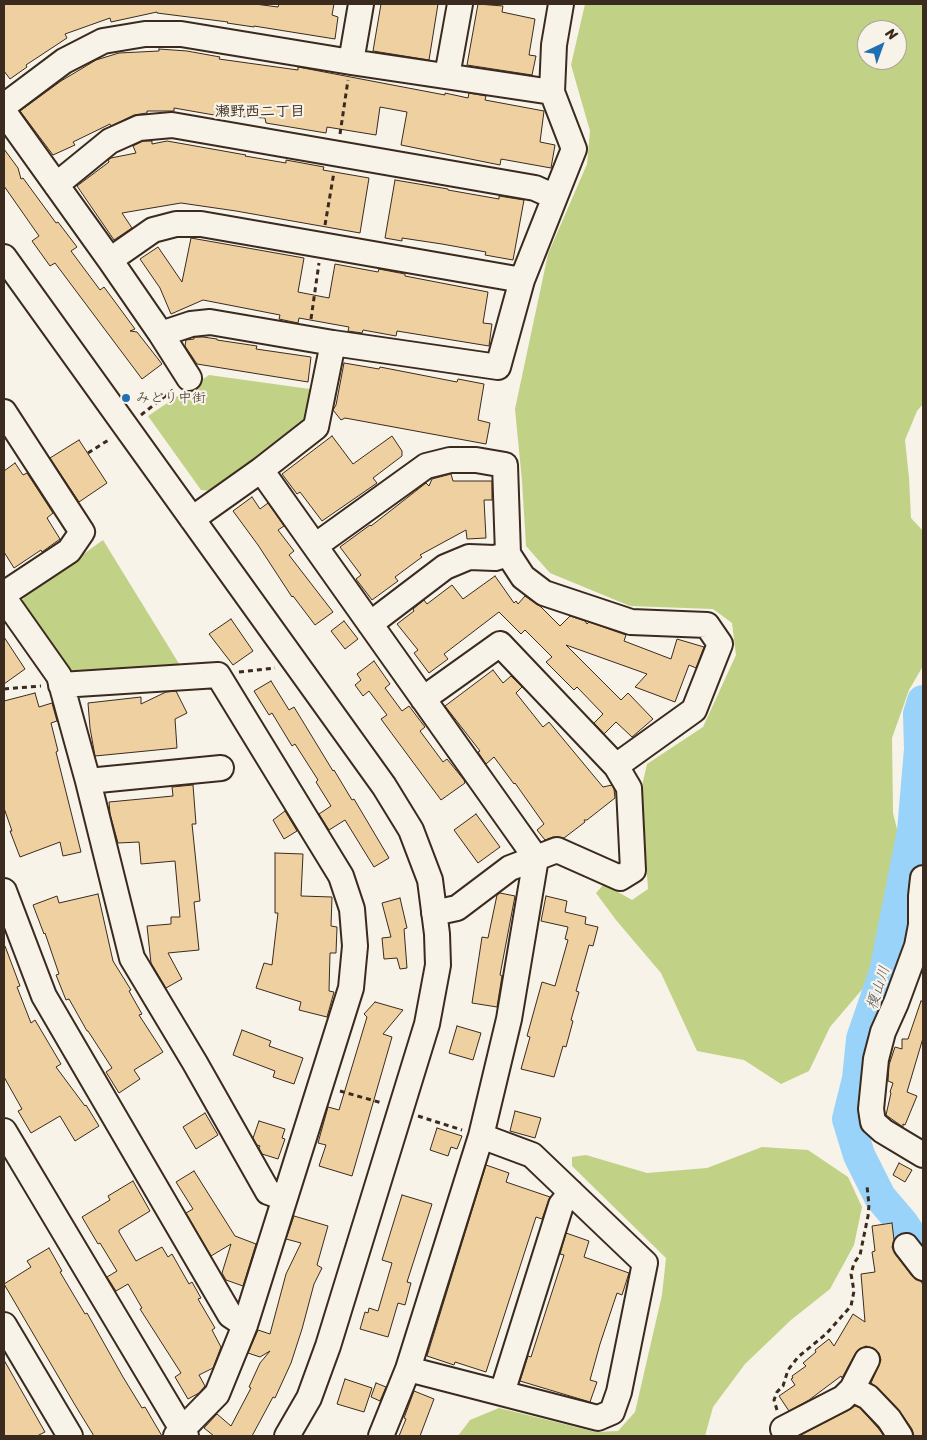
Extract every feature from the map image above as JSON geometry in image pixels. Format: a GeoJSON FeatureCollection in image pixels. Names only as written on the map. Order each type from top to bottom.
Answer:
{"type":"FeatureCollection","features":[{"type":"Feature","properties":{"kind":"street"},"geometry":{"type":"LineString","coordinates":[[351,62],[361,4]]}},
{"type":"Feature","properties":{"kind":"street"},"geometry":{"type":"LineString","coordinates":[[447,76],[460,4]]}},
{"type":"Feature","properties":{"kind":"street"},"geometry":{"type":"LineString","coordinates":[[161,334],[191,324],[210,322],[333,343],[498,367],[522,280],[574,149],[552,92],[554,45],[562,4]]}},
{"type":"Feature","properties":{"kind":"street"},"geometry":{"type":"LineString","coordinates":[[4,106],[64,61],[103,41],[145,34],[181,34],[552,92]]}},
{"type":"Feature","properties":{"kind":"street"},"geometry":{"type":"LineString","coordinates":[[4,112],[110,260],[190,378]]}},
{"type":"Feature","properties":{"kind":"street"},"geometry":{"type":"LineString","coordinates":[[56,184],[110,141],[139,128],[172,125],[535,188],[555,197]]}},
{"type":"Feature","properties":{"kind":"street"},"geometry":{"type":"LineString","coordinates":[[110,260],[153,230],[176,224],[201,224],[522,280]]}},
{"type":"Feature","properties":{"kind":"street"},"geometry":{"type":"LineString","coordinates":[[4,257],[384,786],[411,830],[430,880],[437,934],[438,965],[427,1024],[328,1346],[309,1398],[287,1436]]}},
{"type":"Feature","properties":{"kind":"street"},"geometry":{"type":"LineString","coordinates":[[192,518],[261,470],[316,427],[333,343]]}},
{"type":"Feature","properties":{"kind":"street"},"geometry":{"type":"LineString","coordinates":[[4,412],[82,532],[69,551],[4,594]]}},
{"type":"Feature","properties":{"kind":"street"},"geometry":{"type":"LineString","coordinates":[[315,546],[426,466],[450,460],[476,460],[505,465],[508,554],[524,576],[544,593],[631,622],[707,625],[720,644],[694,710],[616,766]]}},
{"type":"Feature","properties":{"kind":"street"},"geometry":{"type":"LineString","coordinates":[[261,470],[536,858],[509,1019],[481,1136],[408,1369],[381,1436]]}},
{"type":"Feature","properties":{"kind":"street"},"geometry":{"type":"LineString","coordinates":[[370,624],[446,567],[469,556],[495,558],[508,554]]}},
{"type":"Feature","properties":{"kind":"street"},"geometry":{"type":"LineString","coordinates":[[4,598],[59,676],[88,781],[132,958],[195,1063],[268,1192],[284,1198]]}},
{"type":"Feature","properties":{"kind":"street"},"geometry":{"type":"LineString","coordinates":[[423,698],[500,644],[616,766],[629,788],[633,870],[620,878],[557,850],[510,868],[457,908],[434,913]]}},
{"type":"Feature","properties":{"kind":"street"},"geometry":{"type":"LineString","coordinates":[[4,1131],[182,1434],[217,1394],[245,1325],[351,988],[355,946],[352,909],[341,876],[218,675],[61,685]]}},
{"type":"Feature","properties":{"kind":"street"},"geometry":{"type":"LineString","coordinates":[[88,781],[221,768]]}},
{"type":"Feature","properties":{"kind":"street"},"geometry":{"type":"LineString","coordinates":[[923,878],[921,924],[917,946],[883,1032],[876,1059],[871,1109],[873,1122],[883,1131],[923,1155]]}},
{"type":"Feature","properties":{"kind":"street"},"geometry":{"type":"LineString","coordinates":[[4,891],[44,996],[230,1314],[245,1325]]}},
{"type":"Feature","properties":{"kind":"street"},"geometry":{"type":"LineString","coordinates":[[408,1369],[598,1418],[612,1412],[619,1392],[646,1263],[532,1156],[481,1136]]}},
{"type":"Feature","properties":{"kind":"street"},"geometry":{"type":"LineString","coordinates":[[502,1393],[561,1205],[571,1192]]}},
{"type":"Feature","properties":{"kind":"street"},"geometry":{"type":"LineString","coordinates":[[906,1246],[923,1268]]}},
{"type":"Feature","properties":{"kind":"street"},"geometry":{"type":"LineString","coordinates":[[4,1325],[70,1436]]}},
{"type":"Feature","properties":{"kind":"street"},"geometry":{"type":"LineString","coordinates":[[783,1429],[843,1398],[852,1389],[867,1360]]}},
{"type":"Feature","properties":{"kind":"street"},"geometry":{"type":"LineString","coordinates":[[852,1389],[868,1397],[889,1419],[900,1436]]}},
{"type":"Feature","properties":{"kind":"path"},"geometry":{"type":"LineString","coordinates":[[308,339],[351,62]]}},
{"type":"Feature","properties":{"kind":"path"},"geometry":{"type":"LineString","coordinates":[[140,416],[190,378]]}},
{"type":"Feature","properties":{"kind":"path"},"geometry":{"type":"LineString","coordinates":[[88,453],[113,438]]}},
{"type":"Feature","properties":{"kind":"path"},"geometry":{"type":"LineString","coordinates":[[218,675],[278,667]]}},
{"type":"Feature","properties":{"kind":"path"},"geometry":{"type":"LineString","coordinates":[[4,689],[61,685]]}},
{"type":"Feature","properties":{"kind":"path"},"geometry":{"type":"LineString","coordinates":[[320,1085],[383,1103]]}},
{"type":"Feature","properties":{"kind":"path"},"geometry":{"type":"LineString","coordinates":[[418,1116],[481,1136]]}},
{"type":"Feature","properties":{"kind":"path"},"geometry":{"type":"LineString","coordinates":[[783,1429],[774,1400],[788,1370],[798,1357],[826,1334],[851,1306],[854,1291],[851,1274],[854,1263],[860,1255],[868,1216],[867,1186]]}},
{"type":"Feature","properties":{"kind":"green space"},"geometry":{"type":"Polygon","coordinates":[[[585,4],[923,4],[923,404],[917,411],[905,440],[911,518],[923,531],[923,666],[909,690],[892,738],[893,813],[911,885],[895,944],[871,979],[830,1027],[809,1071],[781,1084],[744,1060],[697,1051],[661,973],[616,920],[596,893],[604,884],[632,900],[648,889],[641,790],[647,764],[703,727],[736,655],[732,623],[713,609],[630,606],[550,573],[526,546],[515,409],[548,254],[587,164],[590,131],[571,65],[585,4]]]}},
{"type":"Feature","properties":{"kind":"green space"},"geometry":{"type":"Polygon","coordinates":[[[209,375],[317,390],[309,423],[212,491],[201,490],[148,416],[209,375]]]}},
{"type":"Feature","properties":{"kind":"green space"},"geometry":{"type":"Polygon","coordinates":[[[103,540],[181,667],[76,674],[58,665],[18,607],[25,596],[103,540]]]}},
{"type":"Feature","properties":{"kind":"green space"},"geometry":{"type":"Polygon","coordinates":[[[762,1147],[808,1150],[848,1177],[862,1207],[854,1245],[830,1289],[791,1320],[745,1364],[713,1407],[705,1436],[458,1436],[470,1420],[499,1408],[596,1432],[618,1431],[635,1412],[662,1295],[666,1258],[572,1166],[572,1157],[586,1155],[647,1173],[707,1168],[762,1147]]]}},
{"type":"Feature","properties":{"kind":"building"},"geometry":{"type":"Polygon","coordinates":[[[4,4],[255,4],[278,7],[279,4],[334,4],[332,15],[338,17],[335,39],[157,12],[111,22],[110,18],[65,34],[67,38],[26,65],[27,67],[10,79],[4,71],[4,4]]]}},
{"type":"Feature","properties":{"kind":"building"},"geometry":{"type":"Polygon","coordinates":[[[381,4],[438,4],[429,60],[373,51],[381,4]]]}},
{"type":"Feature","properties":{"kind":"building"},"geometry":{"type":"Polygon","coordinates":[[[478,4],[503,6],[502,12],[535,19],[529,55],[536,56],[532,75],[467,65],[478,4]]]}},
{"type":"Feature","properties":{"kind":"building"},"geometry":{"type":"Polygon","coordinates":[[[159,49],[187,51],[220,57],[219,59],[298,70],[298,67],[445,95],[445,93],[468,98],[469,93],[486,96],[485,100],[544,111],[540,142],[555,145],[551,168],[501,159],[500,165],[401,145],[407,112],[380,107],[376,135],[327,127],[326,133],[266,123],[265,118],[214,115],[174,108],[174,111],[147,111],[147,113],[134,115],[111,126],[110,124],[73,142],[75,145],[53,155],[20,111],[61,81],[96,60],[119,53],[159,51],[159,49]]]}},
{"type":"Feature","properties":{"kind":"building"},"geometry":{"type":"Polygon","coordinates":[[[143,141],[152,141],[152,144],[167,141],[286,163],[286,160],[324,167],[323,170],[369,178],[360,233],[181,203],[122,213],[132,228],[114,240],[77,186],[109,162],[108,160],[111,158],[136,153],[133,146],[143,141]]]}},
{"type":"Feature","properties":{"kind":"building"},"geometry":{"type":"Polygon","coordinates":[[[4,149],[18,168],[21,179],[23,178],[56,223],[58,222],[77,247],[71,251],[100,290],[104,287],[135,329],[130,331],[137,332],[162,364],[142,379],[55,263],[50,266],[32,241],[39,236],[4,186],[4,149]]]}},
{"type":"Feature","properties":{"kind":"building"},"geometry":{"type":"Polygon","coordinates":[[[395,180],[499,199],[499,196],[524,200],[513,260],[485,255],[486,252],[442,244],[402,238],[402,241],[385,238],[395,180]]]}},
{"type":"Feature","properties":{"kind":"building"},"geometry":{"type":"Polygon","coordinates":[[[191,238],[304,258],[298,292],[329,298],[335,264],[378,272],[379,269],[488,292],[483,323],[492,324],[489,346],[397,331],[396,336],[363,330],[362,333],[348,331],[349,327],[299,318],[298,323],[279,319],[280,315],[203,300],[171,314],[160,288],[140,259],[158,247],[182,282],[191,238]]]}},
{"type":"Feature","properties":{"kind":"building"},"geometry":{"type":"Polygon","coordinates":[[[194,337],[217,339],[257,346],[256,349],[311,357],[308,382],[197,364],[185,346],[186,340],[194,339],[194,337]]]}},
{"type":"Feature","properties":{"kind":"building"},"geometry":{"type":"Polygon","coordinates":[[[344,363],[379,369],[380,367],[457,382],[458,379],[484,384],[478,420],[490,423],[486,444],[345,418],[341,420],[333,410],[336,405],[344,363]]]}},
{"type":"Feature","properties":{"kind":"building"},"geometry":{"type":"Polygon","coordinates":[[[332,436],[353,464],[392,436],[402,451],[402,456],[373,478],[377,483],[322,521],[300,492],[297,494],[282,474],[332,436]]]}},
{"type":"Feature","properties":{"kind":"building"},"geometry":{"type":"Polygon","coordinates":[[[79,440],[107,483],[79,502],[50,458],[79,440]]]}},
{"type":"Feature","properties":{"kind":"building"},"geometry":{"type":"Polygon","coordinates":[[[15,463],[23,475],[27,473],[53,513],[47,518],[60,539],[14,568],[4,552],[4,471],[15,463]]]}},
{"type":"Feature","properties":{"kind":"building"},"geometry":{"type":"Polygon","coordinates":[[[451,474],[453,481],[492,481],[492,500],[484,500],[486,538],[467,539],[466,530],[420,555],[422,557],[395,577],[398,581],[372,600],[356,579],[361,575],[340,547],[371,526],[426,483],[429,486],[432,479],[451,474]]]}},
{"type":"Feature","properties":{"kind":"building"},"geometry":{"type":"Polygon","coordinates":[[[252,497],[260,509],[268,503],[284,526],[278,530],[294,551],[289,555],[333,612],[315,625],[292,597],[233,511],[252,497]]]}},
{"type":"Feature","properties":{"kind":"building"},"geometry":{"type":"Polygon","coordinates":[[[495,576],[514,603],[516,601],[518,604],[525,596],[541,607],[560,626],[570,616],[585,621],[587,624],[589,622],[626,635],[624,641],[671,659],[677,639],[704,647],[696,668],[689,665],[675,702],[635,687],[647,674],[566,645],[621,700],[628,693],[653,719],[632,737],[616,722],[604,734],[594,723],[603,714],[577,687],[574,690],[546,662],[552,657],[525,630],[521,634],[499,612],[444,654],[448,659],[429,673],[414,653],[418,650],[397,624],[414,611],[413,609],[424,600],[427,604],[452,585],[463,599],[495,576]]]}},
{"type":"Feature","properties":{"kind":"building"},"geometry":{"type":"Polygon","coordinates":[[[231,619],[253,651],[233,665],[209,634],[231,619]]]}},
{"type":"Feature","properties":{"kind":"building"},"geometry":{"type":"Polygon","coordinates":[[[344,621],[358,639],[345,649],[331,631],[344,621]]]}},
{"type":"Feature","properties":{"kind":"building"},"geometry":{"type":"Polygon","coordinates":[[[4,637],[25,669],[4,684],[4,637]]]}},
{"type":"Feature","properties":{"kind":"building"},"geometry":{"type":"Polygon","coordinates":[[[374,661],[390,684],[385,688],[402,711],[409,706],[425,727],[420,731],[443,762],[447,759],[464,780],[465,783],[441,800],[381,719],[387,715],[369,691],[363,696],[355,685],[361,680],[357,674],[374,661]]]}},
{"type":"Feature","properties":{"kind":"building"},"geometry":{"type":"Polygon","coordinates":[[[493,670],[503,683],[511,676],[522,687],[516,693],[543,727],[549,722],[603,787],[612,785],[614,789],[615,798],[587,820],[584,820],[585,822],[564,838],[553,837],[545,840],[537,830],[544,824],[515,783],[494,757],[486,764],[478,752],[480,751],[445,706],[493,670]]]}},
{"type":"Feature","properties":{"kind":"building"},"geometry":{"type":"Polygon","coordinates":[[[271,681],[289,710],[294,707],[333,771],[352,800],[354,799],[389,858],[374,867],[345,820],[329,830],[319,814],[331,806],[316,782],[318,780],[295,744],[292,746],[272,713],[269,715],[254,691],[271,681]]]}},
{"type":"Feature","properties":{"kind":"building"},"geometry":{"type":"Polygon","coordinates":[[[176,691],[187,713],[175,719],[177,748],[95,756],[88,703],[141,697],[141,704],[166,692],[176,691]]]}},
{"type":"Feature","properties":{"kind":"building"},"geometry":{"type":"Polygon","coordinates":[[[35,693],[39,707],[52,703],[57,721],[51,723],[58,751],[56,752],[81,852],[63,856],[60,842],[20,857],[10,831],[12,831],[4,808],[4,701],[35,693]]]}},
{"type":"Feature","properties":{"kind":"building"},"geometry":{"type":"Polygon","coordinates":[[[193,785],[196,824],[192,824],[200,901],[194,902],[199,950],[168,953],[182,979],[166,988],[151,963],[147,926],[171,924],[171,917],[180,917],[175,861],[141,864],[139,842],[118,843],[110,814],[109,802],[173,796],[172,787],[193,785]]]}},
{"type":"Feature","properties":{"kind":"building"},"geometry":{"type":"Polygon","coordinates":[[[285,811],[297,831],[284,839],[273,820],[285,811]]]}},
{"type":"Feature","properties":{"kind":"building"},"geometry":{"type":"Polygon","coordinates":[[[476,814],[500,847],[478,863],[454,830],[476,814]]]}},
{"type":"Feature","properties":{"kind":"building"},"geometry":{"type":"Polygon","coordinates":[[[275,853],[303,854],[301,896],[332,897],[331,926],[337,927],[336,953],[330,953],[329,991],[334,992],[327,1017],[299,1010],[301,1002],[256,988],[264,963],[272,965],[278,913],[275,913],[275,853]]]}},
{"type":"Feature","properties":{"kind":"building"},"geometry":{"type":"Polygon","coordinates":[[[500,893],[515,896],[500,975],[502,976],[497,1007],[472,1003],[482,937],[488,938],[497,895],[500,893]]]}},
{"type":"Feature","properties":{"kind":"building"},"geometry":{"type":"Polygon","coordinates":[[[98,894],[113,961],[131,990],[129,991],[142,1014],[139,1015],[163,1052],[134,1070],[140,1079],[119,1093],[106,1072],[112,1068],[87,1031],[69,999],[66,1000],[56,975],[59,974],[45,933],[33,905],[57,896],[59,903],[98,894]]]}},
{"type":"Feature","properties":{"kind":"building"},"geometry":{"type":"Polygon","coordinates":[[[546,896],[567,901],[565,912],[586,917],[585,924],[598,927],[593,946],[589,945],[576,991],[579,992],[571,1020],[573,1021],[566,1047],[563,1046],[554,1077],[521,1069],[530,1037],[527,1036],[542,982],[555,986],[568,940],[565,939],[568,927],[541,921],[546,896]]]}},
{"type":"Feature","properties":{"kind":"building"},"geometry":{"type":"Polygon","coordinates":[[[400,898],[407,928],[404,929],[407,968],[400,969],[397,958],[384,959],[382,938],[391,937],[382,903],[400,898]]]}},
{"type":"Feature","properties":{"kind":"building"},"geometry":{"type":"Polygon","coordinates":[[[4,946],[20,986],[17,987],[31,1023],[35,1020],[61,1064],[56,1067],[86,1105],[99,1126],[75,1141],[60,1116],[31,1133],[18,1111],[22,1109],[4,1077],[4,946]]]}},
{"type":"Feature","properties":{"kind":"building"},"geometry":{"type":"Polygon","coordinates":[[[921,1001],[923,1002],[923,1038],[907,1092],[917,1096],[903,1127],[886,1115],[893,1083],[888,1081],[889,1065],[895,1047],[902,1049],[902,1039],[908,1039],[921,1001]]]}},
{"type":"Feature","properties":{"kind":"building"},"geometry":{"type":"Polygon","coordinates":[[[375,1002],[403,1010],[383,1034],[392,1037],[352,1176],[319,1166],[326,1145],[318,1143],[328,1107],[339,1110],[367,1017],[364,1014],[375,1002]]]}},
{"type":"Feature","properties":{"kind":"building"},"geometry":{"type":"Polygon","coordinates":[[[457,1026],[481,1033],[473,1060],[449,1053],[457,1026]]]}},
{"type":"Feature","properties":{"kind":"building"},"geometry":{"type":"Polygon","coordinates":[[[242,1030],[271,1041],[269,1046],[303,1058],[294,1084],[273,1077],[275,1071],[233,1055],[242,1030]]]}},
{"type":"Feature","properties":{"kind":"building"},"geometry":{"type":"Polygon","coordinates":[[[515,1111],[541,1118],[535,1138],[510,1131],[515,1111]]]}},
{"type":"Feature","properties":{"kind":"building"},"geometry":{"type":"Polygon","coordinates":[[[205,1113],[218,1135],[196,1149],[183,1127],[205,1113]]]}},
{"type":"Feature","properties":{"kind":"building"},"geometry":{"type":"Polygon","coordinates":[[[259,1121],[285,1129],[282,1138],[285,1139],[278,1159],[262,1154],[260,1146],[257,1145],[253,1138],[259,1121]]]}},
{"type":"Feature","properties":{"kind":"building"},"geometry":{"type":"Polygon","coordinates":[[[437,1128],[462,1136],[457,1149],[451,1147],[448,1156],[430,1150],[437,1128]]]}},
{"type":"Feature","properties":{"kind":"building"},"geometry":{"type":"Polygon","coordinates":[[[899,1163],[912,1170],[905,1182],[893,1175],[899,1163]]]}},
{"type":"Feature","properties":{"kind":"building"},"geometry":{"type":"Polygon","coordinates":[[[486,1165],[509,1173],[506,1182],[550,1197],[542,1219],[536,1217],[486,1372],[455,1362],[454,1365],[427,1356],[486,1165]]]}},
{"type":"Feature","properties":{"kind":"building"},"geometry":{"type":"Polygon","coordinates":[[[194,1171],[235,1236],[256,1244],[243,1286],[226,1280],[222,1273],[231,1244],[211,1256],[186,1213],[193,1209],[176,1182],[194,1171]]]}},
{"type":"Feature","properties":{"kind":"building"},"geometry":{"type":"Polygon","coordinates":[[[133,1181],[150,1211],[119,1230],[119,1232],[136,1261],[162,1247],[168,1257],[172,1254],[189,1284],[192,1282],[201,1298],[198,1299],[215,1328],[212,1330],[221,1347],[213,1368],[199,1375],[205,1386],[199,1393],[188,1399],[175,1377],[181,1373],[140,1309],[142,1308],[128,1284],[116,1291],[107,1277],[117,1271],[82,1217],[110,1200],[108,1196],[133,1181]]]}},
{"type":"Feature","properties":{"kind":"building"},"geometry":{"type":"Polygon","coordinates":[[[402,1195],[432,1204],[407,1282],[411,1283],[405,1305],[398,1303],[388,1337],[360,1329],[365,1312],[368,1313],[369,1308],[378,1311],[392,1263],[382,1260],[402,1195]]]}},
{"type":"Feature","properties":{"kind":"building"},"geometry":{"type":"Polygon","coordinates":[[[294,1216],[328,1226],[317,1265],[322,1268],[314,1284],[291,1363],[275,1398],[273,1397],[252,1436],[214,1436],[204,1428],[217,1414],[231,1426],[251,1388],[249,1387],[260,1363],[270,1351],[260,1357],[248,1353],[258,1330],[270,1334],[286,1274],[301,1243],[286,1239],[294,1216]]]}},
{"type":"Feature","properties":{"kind":"building"},"geometry":{"type":"Polygon","coordinates":[[[892,1223],[894,1240],[892,1247],[895,1254],[912,1276],[921,1281],[923,1285],[923,1436],[914,1436],[912,1429],[899,1410],[871,1383],[881,1360],[879,1353],[873,1348],[866,1346],[859,1349],[855,1354],[842,1378],[841,1376],[809,1400],[789,1411],[779,1396],[795,1385],[791,1379],[793,1378],[792,1376],[806,1366],[803,1363],[816,1352],[815,1350],[829,1339],[834,1346],[853,1314],[865,1322],[861,1274],[875,1272],[872,1252],[875,1251],[872,1226],[892,1223]]]}},
{"type":"Feature","properties":{"kind":"building"},"geometry":{"type":"Polygon","coordinates":[[[566,1233],[589,1241],[584,1257],[629,1273],[622,1295],[617,1293],[600,1344],[590,1380],[597,1382],[590,1402],[520,1381],[528,1356],[531,1357],[564,1255],[560,1254],[566,1233]]]}},
{"type":"Feature","properties":{"kind":"building"},"geometry":{"type":"Polygon","coordinates":[[[49,1248],[62,1271],[60,1272],[85,1314],[87,1313],[123,1377],[142,1408],[145,1407],[162,1436],[94,1436],[75,1405],[4,1284],[31,1267],[27,1261],[49,1248]]]}},
{"type":"Feature","properties":{"kind":"building"},"geometry":{"type":"Polygon","coordinates":[[[4,1360],[45,1432],[37,1436],[4,1436],[4,1360]]]}},
{"type":"Feature","properties":{"kind":"building"},"geometry":{"type":"Polygon","coordinates":[[[345,1379],[372,1388],[364,1412],[337,1404],[345,1379]]]}},
{"type":"Feature","properties":{"kind":"building"},"geometry":{"type":"Polygon","coordinates":[[[376,1383],[386,1387],[380,1401],[371,1397],[376,1383]]]}},
{"type":"Feature","properties":{"kind":"building"},"geometry":{"type":"Polygon","coordinates":[[[414,1391],[434,1399],[420,1436],[399,1436],[406,1419],[404,1418],[414,1391]]]}},
{"type":"Feature","properties":{"kind":"building"},"geometry":{"type":"Polygon","coordinates":[[[855,1406],[860,1408],[884,1436],[799,1436],[849,1410],[855,1406]]]}},
{"type":"Feature","properties":{"kind":"waterway","name":"榎山川"},"geometry":{"type":"LineString","coordinates":[[923,701],[919,714],[920,749],[913,831],[885,972],[862,1039],[858,1079],[848,1119],[859,1155],[880,1197],[903,1224],[923,1254]]}},
{"type":"Feature","properties":{"kind":"place","name":"みどり中街"},"geometry":{"type":"Point","coordinates":[126,398]}},
{"type":"Feature","properties":{"kind":"district","name":"瀬野西二丁目"},"geometry":{"type":"Point","coordinates":[260,112]}}]}
